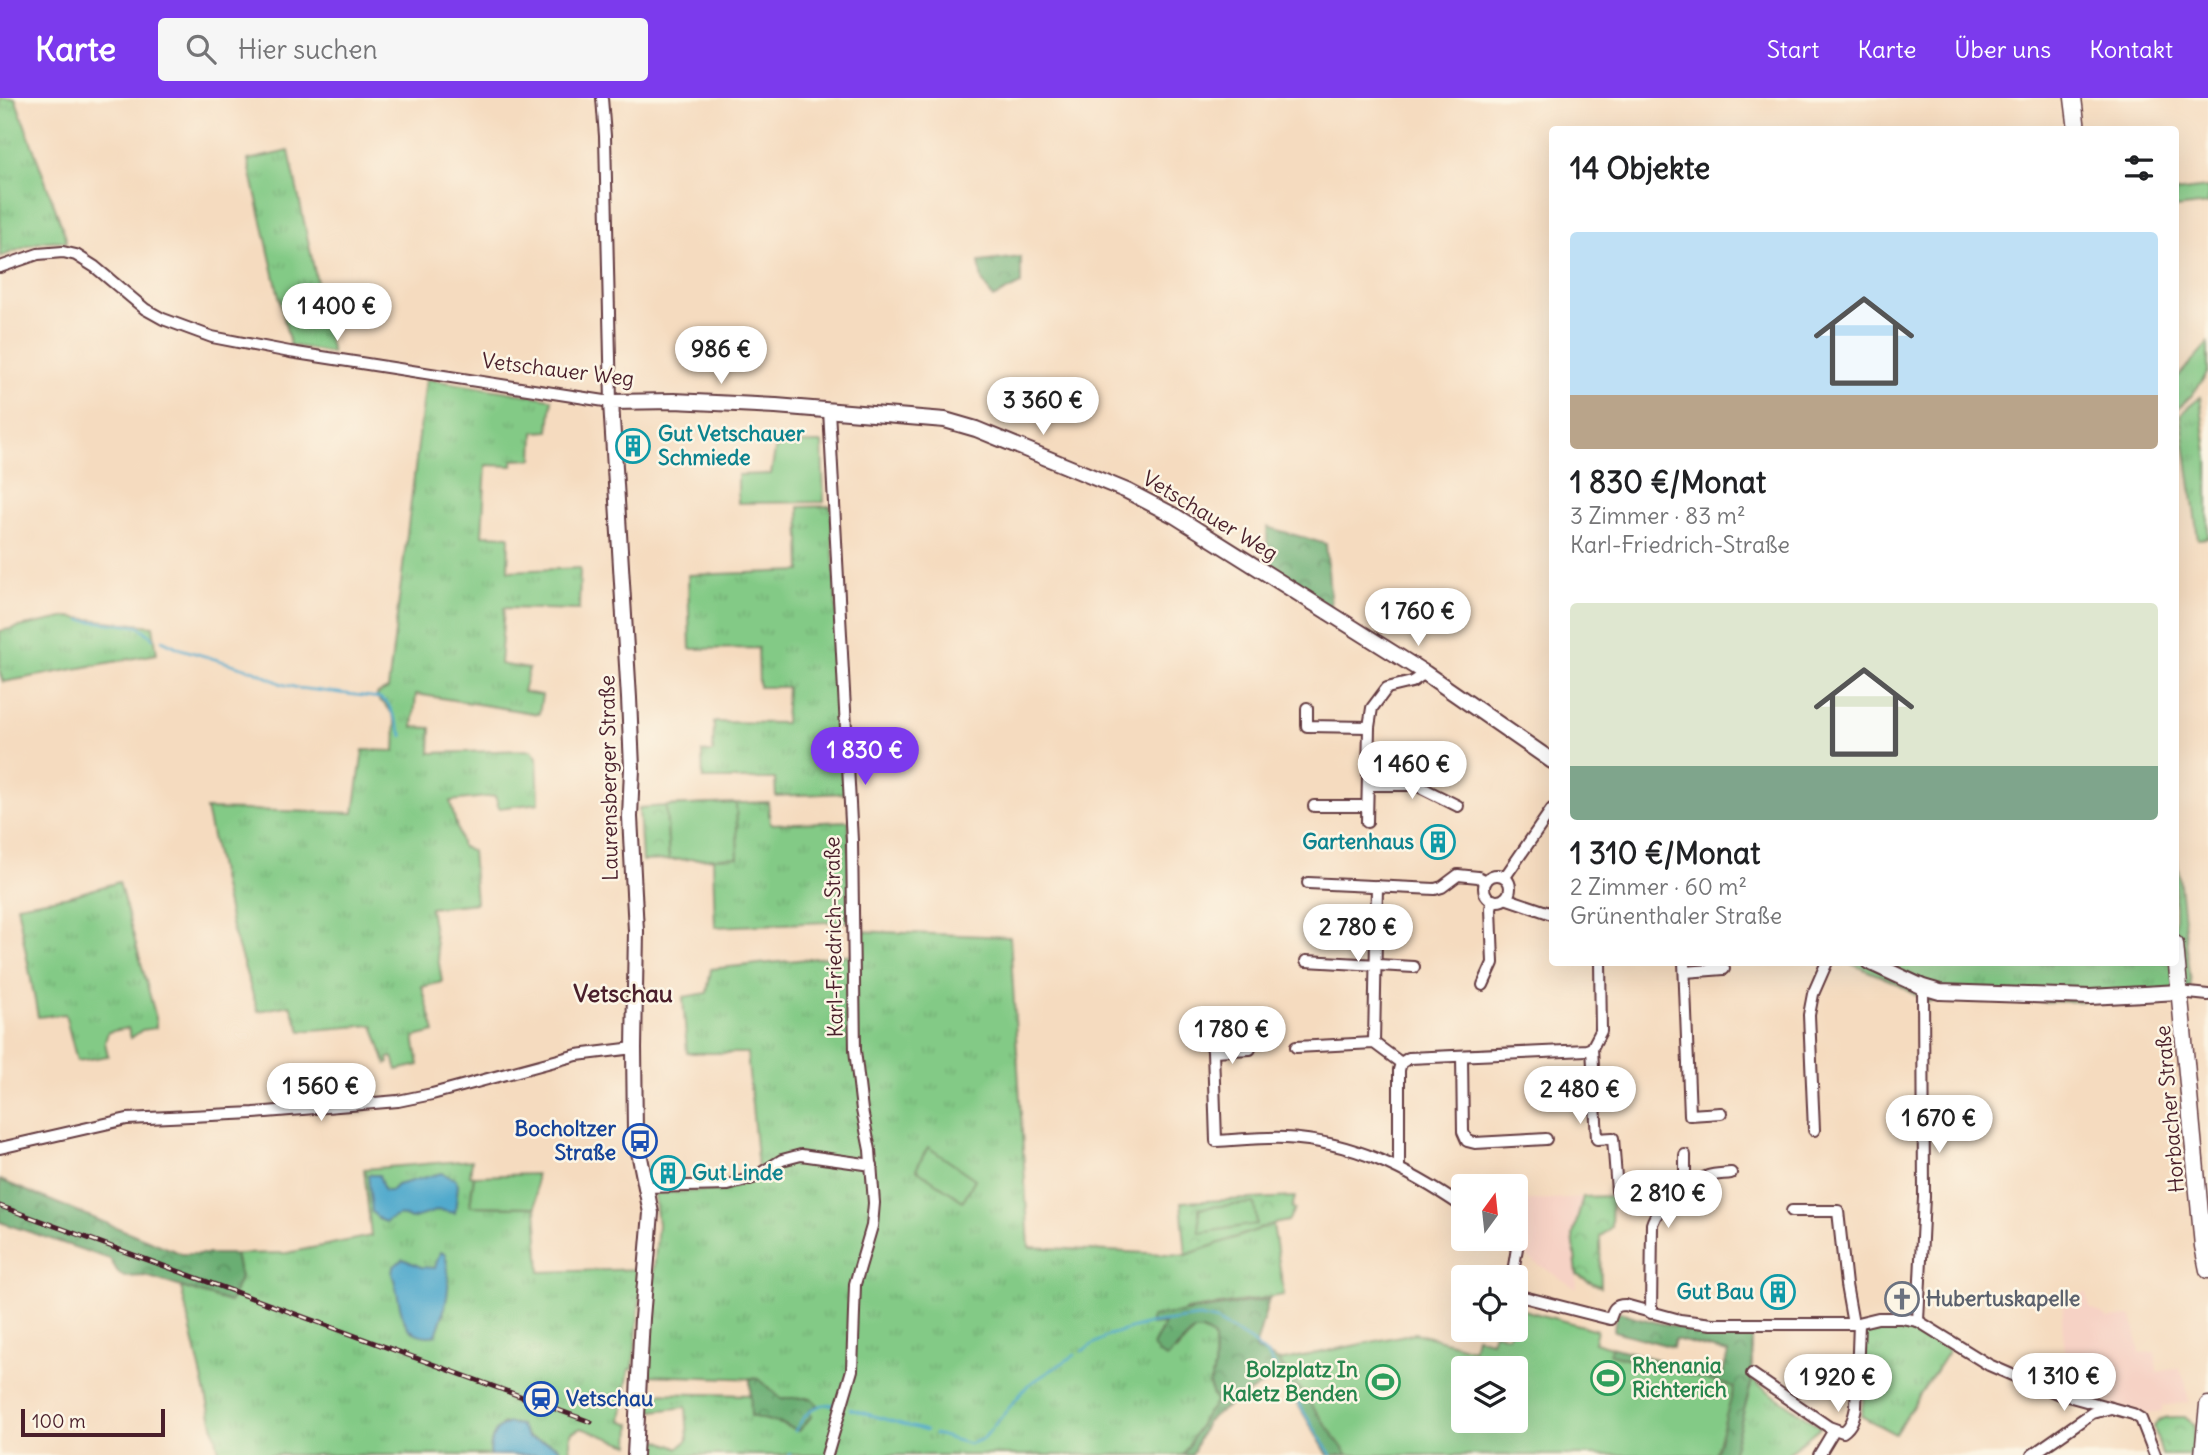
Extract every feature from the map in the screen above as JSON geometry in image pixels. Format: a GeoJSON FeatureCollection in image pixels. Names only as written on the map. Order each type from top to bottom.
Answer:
{"type":"FeatureCollection","features":[{"type":"Feature","properties":{"kind":"main road"},"geometry":{"type":"LineString","coordinates":[[2073,98],[2076,126]]}},
{"type":"Feature","properties":{"kind":"main road","name":"Horbacher Straße"},"geometry":{"type":"LineString","coordinates":[[2177,966],[2203,1246],[2208,1270]]}},
{"type":"Feature","properties":{"kind":"main road"},"geometry":{"type":"LineString","coordinates":[[2203,1455],[2208,1408]]}},
{"type":"Feature","properties":{"kind":"street","name":"Laurensberger Straße"},"geometry":{"type":"LineString","coordinates":[[602,98],[611,402],[632,768],[630,817],[636,931],[635,1132],[651,1213],[635,1455]]}},
{"type":"Feature","properties":{"kind":"street","name":"Vetschauer Weg"},"geometry":{"type":"LineString","coordinates":[[0,267],[38,254],[63,252],[76,255],[95,267],[145,309],[163,319],[212,337],[290,352],[611,402],[674,401],[829,410],[956,422],[1127,491],[1175,516],[1425,673],[1549,759]]}},
{"type":"Feature","properties":{"kind":"street","name":"Karl-Friedrich-Straße"},"geometry":{"type":"LineString","coordinates":[[827,1455],[852,1370],[855,1284],[872,1226],[874,1203],[872,1166],[855,1050],[852,841],[829,410]]}},
{"type":"Feature","properties":{"kind":"street"},"geometry":{"type":"LineString","coordinates":[[1367,822],[1369,727],[1372,708],[1387,688],[1412,682],[1425,673]]}},
{"type":"Feature","properties":{"kind":"street"},"geometry":{"type":"LineString","coordinates":[[1307,708],[1307,726],[1369,727]]}},
{"type":"Feature","properties":{"kind":"street"},"geometry":{"type":"LineString","coordinates":[[1368,785],[1416,785],[1458,806]]}},
{"type":"Feature","properties":{"kind":"street"},"geometry":{"type":"LineString","coordinates":[[1314,806],[1367,806]]}},
{"type":"Feature","properties":{"kind":"street"},"geometry":{"type":"LineString","coordinates":[[1505,877],[1549,813]]}},
{"type":"Feature","properties":{"kind":"street"},"geometry":{"type":"LineString","coordinates":[[1483,985],[1493,963],[1491,908],[1499,899],[1510,888],[1505,877],[1495,874],[1486,881],[1485,893],[1499,899],[1549,913]]}},
{"type":"Feature","properties":{"kind":"street"},"geometry":{"type":"LineString","coordinates":[[1308,883],[1435,889],[1458,875],[1478,877],[1486,881]]}},
{"type":"Feature","properties":{"kind":"street"},"geometry":{"type":"LineString","coordinates":[[1374,1043],[1377,886]]}},
{"type":"Feature","properties":{"kind":"street"},"geometry":{"type":"LineString","coordinates":[[1306,961],[1413,967]]}},
{"type":"Feature","properties":{"kind":"street"},"geometry":{"type":"LineString","coordinates":[[1600,966],[1601,1031],[1592,1048],[1597,1139],[1613,1138],[1616,1191]]}},
{"type":"Feature","properties":{"kind":"street"},"geometry":{"type":"LineString","coordinates":[[1814,1130],[1809,1015],[1813,994],[1825,966]]}},
{"type":"Feature","properties":{"kind":"street"},"geometry":{"type":"LineString","coordinates":[[1878,966],[1940,992],[2090,997],[2179,992],[2208,995]]}},
{"type":"Feature","properties":{"kind":"street"},"geometry":{"type":"LineString","coordinates":[[1721,1113],[1690,1115],[1685,967],[1724,970]]}},
{"type":"Feature","properties":{"kind":"street"},"geometry":{"type":"LineString","coordinates":[[1918,1321],[1924,1197],[1923,987]]}},
{"type":"Feature","properties":{"kind":"street"},"geometry":{"type":"LineString","coordinates":[[1208,1030],[1213,1051],[1216,1141],[1273,1138],[1324,1143],[1359,1151],[1399,1168],[1451,1200]]}},
{"type":"Feature","properties":{"kind":"street"},"geometry":{"type":"LineString","coordinates":[[1296,1047],[1374,1043],[1401,1063]]}},
{"type":"Feature","properties":{"kind":"street"},"geometry":{"type":"LineString","coordinates":[[0,1148],[127,1119],[254,1113],[398,1101],[577,1055],[634,1048]]}},
{"type":"Feature","properties":{"kind":"street"},"geometry":{"type":"LineString","coordinates":[[1399,1168],[1399,1070],[1401,1063],[1409,1058],[1592,1048]]}},
{"type":"Feature","properties":{"kind":"street"},"geometry":{"type":"LineString","coordinates":[[1213,1051],[1250,1049]]}},
{"type":"Feature","properties":{"kind":"street"},"geometry":{"type":"LineString","coordinates":[[1462,1056],[1463,1132],[1467,1141],[1475,1143],[1546,1139]]}},
{"type":"Feature","properties":{"kind":"street"},"geometry":{"type":"LineString","coordinates":[[645,1187],[728,1185],[753,1178],[782,1160],[801,1155],[872,1166]]}},
{"type":"Feature","properties":{"kind":"street"},"geometry":{"type":"LineString","coordinates":[[1685,1155],[1685,1190]]}},
{"type":"Feature","properties":{"kind":"street"},"geometry":{"type":"LineString","coordinates":[[1651,1313],[1652,1224],[1655,1214],[1662,1206],[1709,1176],[1731,1173]]}},
{"type":"Feature","properties":{"kind":"street"},"geometry":{"type":"LineString","coordinates":[[1752,1374],[1834,1430],[1843,1432],[1849,1428],[1854,1418],[1857,1396],[1856,1324],[1846,1285],[1838,1211],[1792,1210]]}},
{"type":"Feature","properties":{"kind":"street"},"geometry":{"type":"LineString","coordinates":[[1528,1298],[1610,1319],[1617,1305],[1625,1304],[1651,1313],[1712,1324],[1856,1324],[1878,1318],[1918,1321],[1989,1365],[2012,1376],[2141,1419],[2155,1455]]}},
{"type":"Feature","properties":{"kind":"street"},"geometry":{"type":"LineString","coordinates":[[2032,1455],[2092,1413],[2114,1408]]}},
{"type":"Feature","properties":{"kind":"street"},"geometry":{"type":"LineString","coordinates":[[1819,1455],[1834,1430]]}},
{"type":"Feature","properties":{"kind":"shaded area"},"geometry":{"type":"Polygon","coordinates":[[[1583,1197],[1573,1235],[1577,1289],[1525,1256],[1529,1244],[1528,1200],[1583,1197]]]}},
{"type":"Feature","properties":{"kind":"shaded area"},"geometry":{"type":"Polygon","coordinates":[[[2087,1293],[2090,1308],[2109,1318],[2132,1316],[2140,1353],[2155,1352],[2157,1372],[2179,1368],[2185,1380],[2189,1402],[2162,1406],[2162,1412],[2148,1414],[2069,1393],[2062,1320],[2065,1295],[2087,1293]]]}},
{"type":"Feature","properties":{"kind":"green space"},"geometry":{"type":"Polygon","coordinates":[[[0,98],[15,98],[66,242],[41,242],[0,257],[0,98]]]}},
{"type":"Feature","properties":{"kind":"green space"},"geometry":{"type":"Polygon","coordinates":[[[289,151],[332,353],[290,345],[248,160],[289,151]]]}},
{"type":"Feature","properties":{"kind":"green space"},"geometry":{"type":"Polygon","coordinates":[[[2208,188],[2208,204],[2179,208],[2179,192],[2208,188]]]}},
{"type":"Feature","properties":{"kind":"green space"},"geometry":{"type":"Polygon","coordinates":[[[1021,257],[1021,284],[993,298],[982,281],[979,262],[1021,257]]]}},
{"type":"Feature","properties":{"kind":"green space"},"geometry":{"type":"Polygon","coordinates":[[[2208,343],[2208,372],[2192,395],[2179,407],[2179,376],[2208,343]]]}},
{"type":"Feature","properties":{"kind":"green space"},"geometry":{"type":"Polygon","coordinates":[[[426,379],[552,399],[549,431],[534,432],[533,459],[513,460],[512,466],[486,465],[482,535],[509,536],[508,571],[580,568],[579,610],[504,608],[500,664],[529,669],[523,692],[542,695],[539,714],[416,694],[413,727],[431,728],[430,753],[532,750],[537,757],[539,803],[499,808],[495,796],[450,801],[462,847],[472,851],[476,903],[430,908],[442,982],[422,987],[435,1032],[414,1037],[419,1065],[397,1070],[393,1057],[388,1058],[389,1063],[386,1064],[373,1025],[301,1031],[290,1005],[258,1011],[232,928],[206,809],[354,813],[363,750],[395,751],[395,722],[390,710],[378,699],[377,694],[388,689],[426,379]]]}},
{"type":"Feature","properties":{"kind":"green space"},"geometry":{"type":"Polygon","coordinates":[[[2200,397],[2208,461],[2208,538],[2198,539],[2181,414],[2200,397]]]}},
{"type":"Feature","properties":{"kind":"green space"},"geometry":{"type":"Polygon","coordinates":[[[786,443],[822,443],[824,502],[738,503],[738,475],[771,474],[775,450],[786,443]]]}},
{"type":"Feature","properties":{"kind":"green space"},"geometry":{"type":"Polygon","coordinates":[[[831,506],[846,793],[776,796],[775,779],[703,779],[702,752],[713,752],[714,722],[785,723],[787,687],[759,687],[758,648],[690,649],[688,575],[801,571],[799,507],[831,506]]]}},
{"type":"Feature","properties":{"kind":"green space"},"geometry":{"type":"Polygon","coordinates":[[[1267,527],[1326,544],[1331,607],[1267,567],[1267,527]]]}},
{"type":"Feature","properties":{"kind":"green space"},"geometry":{"type":"Polygon","coordinates":[[[68,617],[153,626],[157,654],[3,682],[0,673],[0,631],[68,617]]]}},
{"type":"Feature","properties":{"kind":"green space"},"geometry":{"type":"Polygon","coordinates":[[[768,802],[770,824],[849,821],[849,921],[715,927],[713,858],[669,860],[666,806],[768,802]]]}},
{"type":"Feature","properties":{"kind":"green space"},"geometry":{"type":"Polygon","coordinates":[[[736,803],[738,857],[669,860],[666,806],[736,803]]]}},
{"type":"Feature","properties":{"kind":"green space"},"geometry":{"type":"Polygon","coordinates":[[[666,806],[669,860],[642,861],[639,808],[666,806]]]}},
{"type":"Feature","properties":{"kind":"green space"},"geometry":{"type":"Polygon","coordinates":[[[2179,876],[2191,983],[2188,1000],[1927,1002],[1894,982],[1856,966],[2179,966],[2179,876]]]}},
{"type":"Feature","properties":{"kind":"green space"},"geometry":{"type":"Polygon","coordinates":[[[119,882],[156,1018],[156,1028],[142,1030],[131,1038],[128,1028],[108,1032],[105,1042],[108,1056],[77,1061],[65,1014],[38,1017],[17,905],[70,896],[119,882]]]}},
{"type":"Feature","properties":{"kind":"green space"},"geometry":{"type":"Polygon","coordinates":[[[855,931],[1010,937],[1029,1247],[1186,1255],[1273,1224],[1284,1295],[1186,1310],[1164,1323],[1176,1351],[1194,1331],[1202,1331],[1214,1337],[1214,1367],[1209,1385],[1216,1402],[1204,1417],[1183,1455],[642,1455],[643,1434],[678,1448],[688,1440],[686,1407],[644,1412],[645,1393],[751,1395],[751,1416],[799,1431],[810,1410],[811,1398],[780,1398],[759,1379],[645,1375],[658,1224],[654,1193],[721,1190],[752,1181],[758,1168],[747,1053],[687,1053],[683,997],[707,993],[711,969],[855,954],[855,931]]]}},
{"type":"Feature","properties":{"kind":"green space"},"geometry":{"type":"Polygon","coordinates":[[[928,1147],[975,1179],[963,1201],[916,1169],[928,1147]]]}},
{"type":"Feature","properties":{"kind":"green space"},"geometry":{"type":"Polygon","coordinates":[[[472,1160],[470,1175],[474,1176],[470,1206],[536,1207],[540,1272],[643,1269],[633,1369],[629,1369],[621,1420],[631,1424],[630,1445],[581,1428],[571,1433],[569,1455],[561,1455],[559,1448],[550,1443],[528,1437],[520,1425],[503,1424],[492,1438],[490,1455],[220,1455],[181,1287],[230,1302],[240,1278],[235,1254],[287,1253],[371,1236],[364,1169],[472,1160]]]}},
{"type":"Feature","properties":{"kind":"green space"},"geometry":{"type":"Polygon","coordinates":[[[536,1174],[536,1207],[470,1206],[474,1176],[536,1174]]]}},
{"type":"Feature","properties":{"kind":"green space"},"geometry":{"type":"Polygon","coordinates":[[[0,1180],[182,1254],[235,1254],[240,1278],[230,1302],[146,1276],[125,1277],[119,1274],[110,1259],[0,1222],[0,1180]]]}},
{"type":"Feature","properties":{"kind":"green space"},"geometry":{"type":"Polygon","coordinates":[[[1612,1196],[1611,1227],[1600,1237],[1601,1287],[1577,1275],[1573,1235],[1583,1197],[1612,1196]]]}},
{"type":"Feature","properties":{"kind":"green space"},"geometry":{"type":"Polygon","coordinates":[[[1295,1197],[1292,1208],[1295,1209],[1288,1221],[1186,1255],[1181,1202],[1295,1197]]]}},
{"type":"Feature","properties":{"kind":"green space"},"geometry":{"type":"Polygon","coordinates":[[[1254,1203],[1257,1224],[1200,1233],[1199,1208],[1254,1203]]]}},
{"type":"Feature","properties":{"kind":"green space"},"geometry":{"type":"Polygon","coordinates":[[[1269,1299],[1255,1349],[1279,1361],[1349,1455],[1328,1455],[1280,1374],[1206,1422],[1192,1455],[1183,1455],[1204,1417],[1216,1402],[1209,1385],[1214,1367],[1214,1337],[1202,1331],[1194,1331],[1167,1358],[1153,1346],[1164,1324],[1151,1325],[1151,1317],[1269,1299]]]}},
{"type":"Feature","properties":{"kind":"green space","name":"Rhenania Richterich"},"geometry":{"type":"Polygon","coordinates":[[[1528,1311],[1597,1330],[1594,1342],[1611,1347],[1610,1354],[1734,1387],[1715,1455],[1348,1455],[1279,1361],[1415,1333],[1473,1349],[1475,1342],[1528,1342],[1528,1311]]]}},
{"type":"Feature","properties":{"kind":"green space"},"geometry":{"type":"Polygon","coordinates":[[[1620,1312],[1685,1328],[1752,1335],[1752,1380],[1732,1455],[1715,1455],[1734,1387],[1610,1354],[1611,1347],[1722,1377],[1728,1353],[1675,1339],[1673,1347],[1614,1331],[1616,1314],[1620,1312]]]}},
{"type":"Feature","properties":{"kind":"green space"},"geometry":{"type":"Polygon","coordinates":[[[1876,1325],[1902,1325],[1949,1350],[1895,1434],[1861,1416],[1865,1333],[1876,1325]]]}},
{"type":"Feature","properties":{"kind":"green space"},"geometry":{"type":"Polygon","coordinates":[[[750,1378],[759,1379],[780,1398],[811,1398],[818,1405],[810,1410],[811,1417],[799,1431],[751,1416],[750,1378]]]}},
{"type":"Feature","properties":{"kind":"green space"},"geometry":{"type":"Polygon","coordinates":[[[1752,1380],[1820,1427],[1786,1455],[1732,1455],[1752,1380]]]}},
{"type":"Feature","properties":{"kind":"green space"},"geometry":{"type":"Polygon","coordinates":[[[2167,1417],[2185,1417],[2194,1426],[2192,1455],[2162,1455],[2154,1427],[2156,1423],[2167,1417]]]}},
{"type":"Feature","properties":{"kind":"water"},"geometry":{"type":"Polygon","coordinates":[[[441,1173],[455,1179],[458,1185],[455,1213],[439,1210],[411,1219],[398,1216],[386,1222],[372,1212],[368,1175],[379,1175],[384,1191],[391,1191],[397,1185],[441,1173]]]}},
{"type":"Feature","properties":{"kind":"water"},"geometry":{"type":"Polygon","coordinates":[[[440,1252],[445,1254],[448,1285],[436,1335],[415,1333],[408,1327],[400,1307],[392,1274],[393,1267],[403,1259],[421,1267],[435,1268],[440,1252]]]}},
{"type":"Feature","properties":{"kind":"water"},"geometry":{"type":"Polygon","coordinates":[[[509,1423],[520,1425],[528,1438],[559,1448],[561,1455],[490,1455],[494,1435],[499,1428],[509,1423]]]}},
{"type":"Feature","properties":{"kind":"waterway"},"geometry":{"type":"LineString","coordinates":[[81,620],[140,627],[153,638]]}},
{"type":"Feature","properties":{"kind":"waterway"},"geometry":{"type":"LineString","coordinates":[[162,640],[181,649],[255,671],[282,684],[380,698],[388,704],[403,736]]}},
{"type":"Feature","properties":{"kind":"waterway"},"geometry":{"type":"LineString","coordinates":[[1082,1351],[1109,1335],[1148,1324],[1199,1317],[1217,1321],[1250,1341],[1269,1357],[1331,1455]]}},
{"type":"Feature","properties":{"kind":"waterway"},"geometry":{"type":"LineString","coordinates":[[935,1434],[969,1444],[983,1439],[1028,1385],[1075,1355]]}},
{"type":"Feature","properties":{"kind":"waterway"},"geometry":{"type":"LineString","coordinates":[[795,1431],[811,1410],[822,1405],[836,1405]]}},
{"type":"Feature","properties":{"kind":"waterway"},"geometry":{"type":"LineString","coordinates":[[850,1409],[926,1431]]}},
{"type":"Feature","properties":{"kind":"railway"},"geometry":{"type":"LineString","coordinates":[[0,1206],[591,1422]]}},
{"type":"Feature","properties":{"kind":"place","name":"Gut Vetschauer Schmiede"},"geometry":{"type":"Point","coordinates":[633,446]}},
{"type":"Feature","properties":{"kind":"place","name":"Gartenhaus"},"geometry":{"type":"Point","coordinates":[1438,842]}},
{"type":"Feature","properties":{"kind":"place","name":"Bocholtzer Straße"},"geometry":{"type":"Point","coordinates":[640,1141]}},
{"type":"Feature","properties":{"kind":"place","name":"Gut Linde"},"geometry":{"type":"Point","coordinates":[668,1173]}},
{"type":"Feature","properties":{"kind":"place","name":"Gut Bau"},"geometry":{"type":"Point","coordinates":[1778,1292]}},
{"type":"Feature","properties":{"kind":"place","name":"Hubertuskapelle"},"geometry":{"type":"Point","coordinates":[1902,1299]}},
{"type":"Feature","properties":{"kind":"place","name":"Rhenania Richterich"},"geometry":{"type":"Point","coordinates":[1608,1378]}},
{"type":"Feature","properties":{"kind":"place","name":"Bolzplatz In Kaletz Benden"},"geometry":{"type":"Point","coordinates":[1383,1382]}},
{"type":"Feature","properties":{"kind":"place","name":"Vetschau"},"geometry":{"type":"Point","coordinates":[541,1399]}},
{"type":"Feature","properties":{"kind":"district","name":"Vetschau"},"geometry":{"type":"Point","coordinates":[623,994]}}]}
